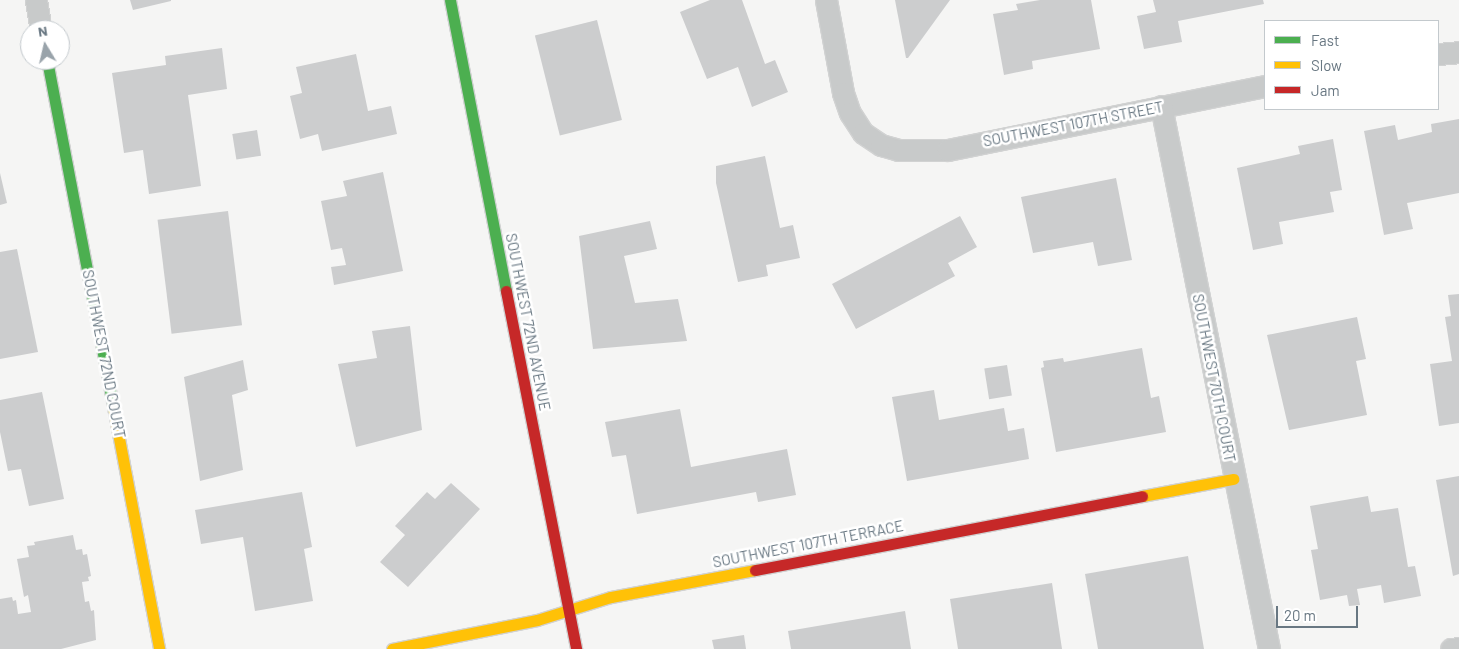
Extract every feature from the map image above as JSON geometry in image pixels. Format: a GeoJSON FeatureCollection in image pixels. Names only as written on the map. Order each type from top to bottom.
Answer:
{"type":"FeatureCollection","features":[{"type":"Feature","properties":{"kind":"street"},"geometry":{"type":"LineString","coordinates":[[36,0],[39,20]]}},
{"type":"Feature","properties":{"kind":"street","name":"SOUTHWEST 72ND AVENUE"},"geometry":{"type":"LineString","coordinates":[[450,0],[576,649]]}},
{"type":"Feature","properties":{"kind":"street","name":"SOUTHWEST 107TH STREET"},"geometry":{"type":"LineString","coordinates":[[826,0],[843,94],[850,113],[863,133],[881,145],[922,152],[948,150],[1264,86]]}},
{"type":"Feature","properties":{"kind":"street"},"geometry":{"type":"LineString","coordinates":[[1439,54],[1459,52]]}},
{"type":"Feature","properties":{"kind":"street","name":"SOUTHWEST 72ND COURT"},"geometry":{"type":"LineString","coordinates":[[49,70],[159,649]]}},
{"type":"Feature","properties":{"kind":"street","name":"SOUTHWEST 70TH COURT"},"geometry":{"type":"LineString","coordinates":[[1161,106],[1233,479],[1269,649]]}},
{"type":"Feature","properties":{"kind":"street","name":"SOUTHWEST 107TH TERRACE"},"geometry":{"type":"LineString","coordinates":[[392,649],[524,623],[612,597],[1233,479]]}},
{"type":"Feature","properties":{"kind":"street"},"geometry":{"type":"LineString","coordinates":[[1451,649],[1459,648]]}},
{"type":"Feature","properties":{"kind":"building"},"geometry":{"type":"Polygon","coordinates":[[[130,0],[171,0],[171,1],[133,10],[130,0]]]}},
{"type":"Feature","properties":{"kind":"building"},"geometry":{"type":"Polygon","coordinates":[[[710,0],[742,0],[765,64],[775,60],[788,92],[752,107],[738,67],[707,79],[680,12],[710,0]]]}},
{"type":"Feature","properties":{"kind":"building"},"geometry":{"type":"Polygon","coordinates":[[[895,0],[950,0],[908,58],[906,58],[895,0]]]}},
{"type":"Feature","properties":{"kind":"building"},"geometry":{"type":"Polygon","coordinates":[[[1040,0],[1091,0],[1100,49],[1032,61],[1033,69],[1004,75],[993,14],[1018,10],[1016,4],[1040,0]]]}},
{"type":"Feature","properties":{"kind":"building"},"geometry":{"type":"Polygon","coordinates":[[[1153,0],[1263,0],[1264,4],[1178,21],[1182,42],[1144,49],[1137,16],[1156,12],[1153,0]]]}},
{"type":"Feature","properties":{"kind":"building"},"geometry":{"type":"Polygon","coordinates":[[[597,20],[622,120],[560,135],[535,35],[597,20]]]}},
{"type":"Feature","properties":{"kind":"building"},"geometry":{"type":"Polygon","coordinates":[[[222,48],[227,89],[188,95],[201,186],[149,194],[143,150],[124,153],[112,73],[166,65],[165,56],[222,48]]]}},
{"type":"Feature","properties":{"kind":"building"},"geometry":{"type":"Polygon","coordinates":[[[356,54],[368,111],[391,106],[397,134],[322,151],[318,134],[300,139],[290,96],[302,93],[296,67],[356,54]]]}},
{"type":"Feature","properties":{"kind":"building"},"geometry":{"type":"Polygon","coordinates":[[[1459,119],[1459,193],[1407,203],[1413,229],[1384,235],[1364,131],[1395,125],[1398,140],[1432,132],[1431,124],[1459,119]]]}},
{"type":"Feature","properties":{"kind":"building"},"geometry":{"type":"Polygon","coordinates":[[[257,130],[261,156],[236,160],[232,134],[257,130]]]}},
{"type":"Feature","properties":{"kind":"building"},"geometry":{"type":"Polygon","coordinates":[[[1333,139],[1342,190],[1330,192],[1334,212],[1279,222],[1283,244],[1253,250],[1237,168],[1300,154],[1298,146],[1333,139]]]}},
{"type":"Feature","properties":{"kind":"building"},"geometry":{"type":"Polygon","coordinates":[[[765,156],[780,228],[793,225],[800,258],[766,265],[768,276],[738,282],[716,183],[716,166],[765,156]]]}},
{"type":"Feature","properties":{"kind":"building"},"geometry":{"type":"Polygon","coordinates":[[[383,172],[403,271],[334,285],[331,267],[346,265],[342,248],[331,250],[321,201],[347,196],[343,181],[383,172]]]}},
{"type":"Feature","properties":{"kind":"building"},"geometry":{"type":"Polygon","coordinates":[[[0,173],[7,203],[0,205],[0,173]]]}},
{"type":"Feature","properties":{"kind":"building"},"geometry":{"type":"Polygon","coordinates":[[[1116,178],[1132,260],[1098,266],[1093,242],[1033,253],[1021,197],[1116,178]]]}},
{"type":"Feature","properties":{"kind":"building"},"geometry":{"type":"Polygon","coordinates":[[[228,211],[242,325],[172,334],[158,220],[228,211]]]}},
{"type":"Feature","properties":{"kind":"building"},"geometry":{"type":"Polygon","coordinates":[[[960,216],[977,247],[948,263],[955,276],[856,329],[832,284],[960,216]]]}},
{"type":"Feature","properties":{"kind":"building"},"geometry":{"type":"Polygon","coordinates":[[[650,221],[657,249],[624,256],[635,303],[678,299],[687,341],[593,349],[579,236],[650,221]]]}},
{"type":"Feature","properties":{"kind":"building"},"geometry":{"type":"Polygon","coordinates":[[[17,249],[38,352],[0,359],[0,252],[17,249]]]}},
{"type":"Feature","properties":{"kind":"building"},"geometry":{"type":"Polygon","coordinates":[[[1459,294],[1459,423],[1439,426],[1430,364],[1452,361],[1445,317],[1451,316],[1448,295],[1459,294]]]}},
{"type":"Feature","properties":{"kind":"building"},"geometry":{"type":"Polygon","coordinates":[[[1357,317],[1366,359],[1356,361],[1367,415],[1289,430],[1267,335],[1357,317]]]}},
{"type":"Feature","properties":{"kind":"building"},"geometry":{"type":"Polygon","coordinates":[[[410,326],[422,430],[356,447],[338,364],[377,358],[372,331],[410,326]]]}},
{"type":"Feature","properties":{"kind":"building"},"geometry":{"type":"Polygon","coordinates":[[[1142,348],[1151,398],[1159,396],[1166,432],[1056,452],[1041,368],[1044,367],[1043,361],[1063,358],[1064,362],[1142,348]]]}},
{"type":"Feature","properties":{"kind":"building"},"geometry":{"type":"Polygon","coordinates":[[[243,360],[248,390],[232,395],[243,470],[200,481],[184,377],[243,360]]]}},
{"type":"Feature","properties":{"kind":"building"},"geometry":{"type":"Polygon","coordinates":[[[1007,365],[1012,396],[989,399],[984,369],[1007,365]]]}},
{"type":"Feature","properties":{"kind":"building"},"geometry":{"type":"Polygon","coordinates":[[[934,390],[939,420],[1004,408],[1008,431],[1024,428],[1029,459],[907,481],[892,397],[934,390]]]}},
{"type":"Feature","properties":{"kind":"building"},"geometry":{"type":"Polygon","coordinates":[[[42,392],[64,499],[29,506],[21,469],[8,471],[0,432],[0,400],[42,392]]]}},
{"type":"Feature","properties":{"kind":"building"},"geometry":{"type":"Polygon","coordinates":[[[680,409],[691,467],[787,449],[796,495],[758,502],[756,492],[637,514],[626,455],[612,457],[605,422],[680,409]]]}},
{"type":"Feature","properties":{"kind":"building"},"geometry":{"type":"Polygon","coordinates":[[[1459,476],[1459,574],[1453,576],[1436,480],[1459,476]]]}},
{"type":"Feature","properties":{"kind":"building"},"geometry":{"type":"Polygon","coordinates":[[[451,483],[480,509],[408,587],[380,562],[405,535],[395,526],[427,492],[435,499],[451,483]]]}},
{"type":"Feature","properties":{"kind":"building"},"geometry":{"type":"Polygon","coordinates":[[[302,492],[312,547],[304,549],[313,601],[255,611],[243,537],[201,544],[195,510],[302,492]]]}},
{"type":"Feature","properties":{"kind":"building"},"geometry":{"type":"Polygon","coordinates":[[[1368,496],[1371,512],[1398,508],[1408,567],[1415,566],[1421,596],[1384,603],[1381,585],[1357,589],[1360,605],[1349,606],[1347,595],[1320,600],[1311,550],[1318,549],[1310,506],[1368,496]]]}},
{"type":"Feature","properties":{"kind":"building"},"geometry":{"type":"Polygon","coordinates":[[[73,535],[76,550],[82,549],[83,555],[87,554],[91,576],[88,577],[89,581],[82,582],[85,602],[89,601],[91,611],[94,610],[96,640],[61,649],[0,649],[0,599],[12,597],[13,601],[16,600],[18,614],[31,612],[28,595],[24,597],[17,559],[29,557],[27,546],[35,545],[34,542],[73,535]]]}},
{"type":"Feature","properties":{"kind":"building"},"geometry":{"type":"Polygon","coordinates":[[[1188,556],[1204,649],[1098,649],[1085,574],[1188,556]]]}},
{"type":"Feature","properties":{"kind":"building"},"geometry":{"type":"Polygon","coordinates":[[[1052,583],[1062,649],[958,649],[950,599],[1052,583]]]}},
{"type":"Feature","properties":{"kind":"building"},"geometry":{"type":"Polygon","coordinates":[[[905,611],[911,649],[791,649],[788,631],[905,611]]]}},
{"type":"Feature","properties":{"kind":"building"},"geometry":{"type":"Polygon","coordinates":[[[744,635],[746,649],[714,649],[712,640],[744,635]]]}},
{"type":"Feature","properties":{"kind":"traffic: fast"},"geometry":{"type":"LineString","coordinates":[[450,0],[506,291]]}},
{"type":"Feature","properties":{"kind":"traffic: fast"},"geometry":{"type":"LineString","coordinates":[[49,70],[114,412]]}},
{"type":"Feature","properties":{"kind":"traffic: slow"},"geometry":{"type":"LineString","coordinates":[[114,412],[159,649]]}},
{"type":"Feature","properties":{"kind":"traffic: slow"},"geometry":{"type":"LineString","coordinates":[[1142,496],[1233,479]]}},
{"type":"Feature","properties":{"kind":"traffic: slow"},"geometry":{"type":"LineString","coordinates":[[392,649],[537,620],[611,597],[755,570]]}},
{"type":"Feature","properties":{"kind":"traffic: jam"},"geometry":{"type":"LineString","coordinates":[[506,291],[576,649]]}},
{"type":"Feature","properties":{"kind":"traffic: jam"},"geometry":{"type":"LineString","coordinates":[[755,570],[1142,496]]}}]}
